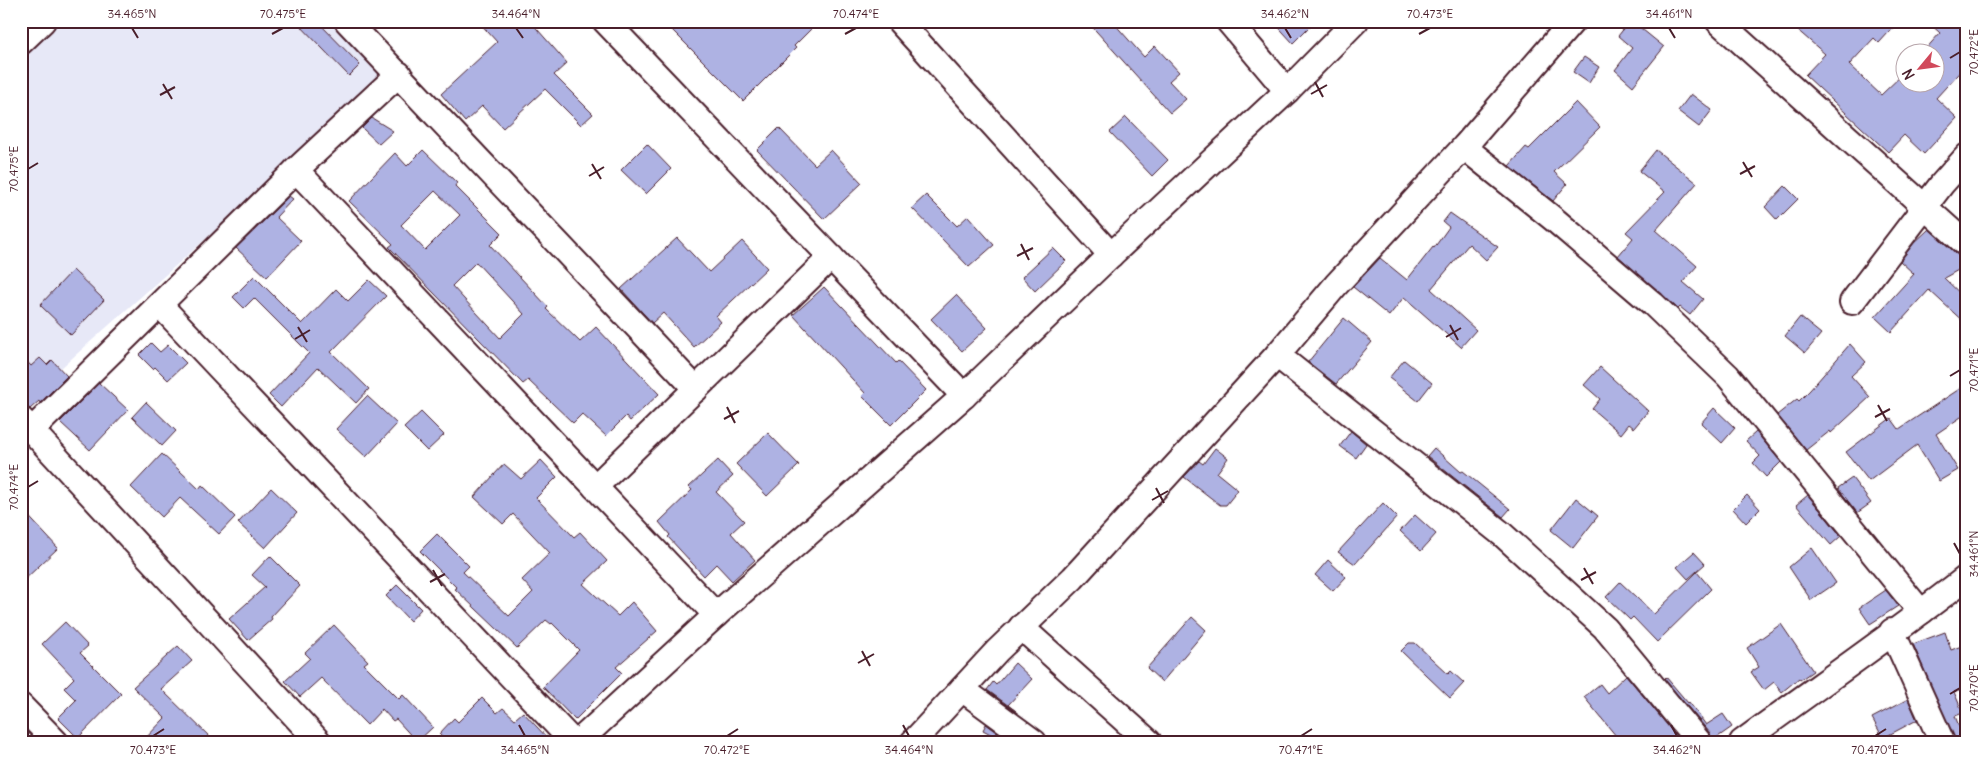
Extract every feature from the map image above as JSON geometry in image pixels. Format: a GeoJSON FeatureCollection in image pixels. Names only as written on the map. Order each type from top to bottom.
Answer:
{"type":"FeatureCollection","features":[{"type":"Feature","properties":{"kind":"street"},"geometry":{"type":"LineString","coordinates":[[21,42],[43,21]]}},
{"type":"Feature","properties":{"kind":"street"},"geometry":{"type":"LineString","coordinates":[[347,21],[696,389]]}},
{"type":"Feature","properties":{"kind":"street"},"geometry":{"type":"LineString","coordinates":[[606,21],[964,396]]}},
{"type":"Feature","properties":{"kind":"street"},"geometry":{"type":"LineString","coordinates":[[900,21],[1111,255]]}},
{"type":"Feature","properties":{"kind":"street"},"geometry":{"type":"LineString","coordinates":[[1228,21],[1287,91]]}},
{"type":"Feature","properties":{"kind":"street"},"geometry":{"type":"LineString","coordinates":[[578,742],[716,615],[964,396],[1111,255],[1287,91],[1356,21]]}},
{"type":"Feature","properties":{"kind":"street"},"geometry":{"type":"LineString","coordinates":[[913,742],[1020,627],[1074,578],[1277,355],[1336,286],[1464,147],[1573,21]]}},
{"type":"Feature","properties":{"kind":"street"},"geometry":{"type":"LineString","coordinates":[[1718,21],[1967,245]]}},
{"type":"Feature","properties":{"kind":"street"},"geometry":{"type":"LineString","coordinates":[[319,742],[26,425],[160,305],[296,170],[399,74]]}},
{"type":"Feature","properties":{"kind":"street"},"geometry":{"type":"LineString","coordinates":[[1464,147],[1556,221],[1653,304],[1728,376],[1921,612]]}},
{"type":"Feature","properties":{"kind":"street"},"geometry":{"type":"LineString","coordinates":[[1852,302],[1967,156]]}},
{"type":"Feature","properties":{"kind":"street"},"geometry":{"type":"LineString","coordinates":[[296,170],[716,615]]}},
{"type":"Feature","properties":{"kind":"street"},"geometry":{"type":"LineString","coordinates":[[595,487],[831,257]]}},
{"type":"Feature","properties":{"kind":"street"},"geometry":{"type":"LineString","coordinates":[[160,305],[572,742]]}},
{"type":"Feature","properties":{"kind":"street"},"geometry":{"type":"LineString","coordinates":[[1277,355],[1502,534],[1605,628],[1699,742]]}},
{"type":"Feature","properties":{"kind":"street"},"geometry":{"type":"LineString","coordinates":[[1742,742],[1967,577]]}},
{"type":"Feature","properties":{"kind":"street"},"geometry":{"type":"LineString","coordinates":[[1020,627],[1149,742]]}},
{"type":"Feature","properties":{"kind":"street"},"geometry":{"type":"LineString","coordinates":[[1892,631],[1942,742]]}},
{"type":"Feature","properties":{"kind":"street"},"geometry":{"type":"LineString","coordinates":[[962,689],[1034,742]]}},
{"type":"Feature","properties":{"kind":"street"},"geometry":{"type":"LineString","coordinates":[[21,706],[56,742]]}},
{"type":"Feature","properties":{"kind":"shaded area"},"geometry":{"type":"Polygon","coordinates":[[[61,21],[333,21],[387,77],[23,402],[21,400],[21,60],[61,21]]]}},
{"type":"Feature","properties":{"kind":"building"},"geometry":{"type":"Polygon","coordinates":[[[296,21],[317,21],[360,65],[349,76],[296,21]]]}},
{"type":"Feature","properties":{"kind":"building"},"geometry":{"type":"Polygon","coordinates":[[[478,21],[530,21],[567,63],[554,75],[593,114],[581,125],[545,89],[503,128],[482,106],[465,122],[441,94],[497,42],[478,21]]]}},
{"type":"Feature","properties":{"kind":"building"},"geometry":{"type":"Polygon","coordinates":[[[663,21],[732,21],[741,31],[752,21],[819,21],[794,46],[796,48],[743,101],[663,21]]]}},
{"type":"Feature","properties":{"kind":"building"},"geometry":{"type":"Polygon","coordinates":[[[1087,21],[1112,21],[1144,57],[1155,46],[1179,72],[1169,81],[1186,99],[1170,113],[1087,21]]]}},
{"type":"Feature","properties":{"kind":"building"},"geometry":{"type":"Polygon","coordinates":[[[1273,21],[1315,21],[1293,43],[1273,21]]]}},
{"type":"Feature","properties":{"kind":"building"},"geometry":{"type":"Polygon","coordinates":[[[1630,21],[1664,47],[1633,86],[1615,70],[1632,48],[1618,36],[1630,21]]]}},
{"type":"Feature","properties":{"kind":"building"},"geometry":{"type":"Polygon","coordinates":[[[1787,21],[1899,21],[1879,43],[1874,38],[1849,65],[1881,95],[1896,81],[1896,92],[1941,92],[1936,98],[1957,118],[1924,154],[1904,135],[1888,152],[1805,75],[1825,54],[1787,21]]]}},
{"type":"Feature","properties":{"kind":"building"},"geometry":{"type":"Polygon","coordinates":[[[1927,21],[1959,21],[1967,29],[1967,64],[1946,87],[1946,42],[1932,42],[1940,33],[1927,21]]]}},
{"type":"Feature","properties":{"kind":"building"},"geometry":{"type":"Polygon","coordinates":[[[1584,57],[1599,67],[1589,83],[1573,72],[1584,57]]]}},
{"type":"Feature","properties":{"kind":"building"},"geometry":{"type":"Polygon","coordinates":[[[1691,94],[1712,110],[1699,127],[1678,111],[1691,94]]]}},
{"type":"Feature","properties":{"kind":"building"},"geometry":{"type":"Polygon","coordinates":[[[1576,102],[1600,127],[1554,172],[1567,184],[1553,201],[1509,166],[1526,147],[1529,149],[1576,102]]]}},
{"type":"Feature","properties":{"kind":"building"},"geometry":{"type":"Polygon","coordinates":[[[1126,117],[1168,160],[1152,176],[1110,132],[1126,117]]]}},
{"type":"Feature","properties":{"kind":"building"},"geometry":{"type":"Polygon","coordinates":[[[372,118],[393,131],[379,144],[362,128],[372,118]]]}},
{"type":"Feature","properties":{"kind":"building"},"geometry":{"type":"Polygon","coordinates":[[[779,128],[815,165],[831,150],[862,183],[824,219],[757,150],[779,128]]]}},
{"type":"Feature","properties":{"kind":"building"},"geometry":{"type":"Polygon","coordinates":[[[647,144],[671,169],[646,194],[621,170],[647,144]]]}},
{"type":"Feature","properties":{"kind":"building"},"geometry":{"type":"Polygon","coordinates":[[[423,150],[457,183],[455,186],[502,233],[490,245],[548,307],[546,309],[580,342],[596,327],[659,394],[630,421],[626,416],[606,436],[582,414],[573,423],[528,380],[523,384],[389,247],[393,244],[349,201],[395,153],[407,166],[423,150]],[[435,191],[401,225],[425,250],[460,215],[435,191]],[[476,262],[452,286],[500,338],[524,314],[476,262]]]}},
{"type":"Feature","properties":{"kind":"building"},"geometry":{"type":"Polygon","coordinates":[[[1656,150],[1697,183],[1656,230],[1697,266],[1683,282],[1703,299],[1690,315],[1680,307],[1678,309],[1618,256],[1633,238],[1626,232],[1665,192],[1639,171],[1656,150]]]}},
{"type":"Feature","properties":{"kind":"building"},"geometry":{"type":"Polygon","coordinates":[[[1785,186],[1798,199],[1777,220],[1765,207],[1785,186]]]}},
{"type":"Feature","properties":{"kind":"building"},"geometry":{"type":"Polygon","coordinates":[[[926,195],[957,226],[968,216],[994,245],[969,267],[912,208],[926,195]]]}},
{"type":"Feature","properties":{"kind":"building"},"geometry":{"type":"Polygon","coordinates":[[[289,196],[293,199],[276,217],[301,241],[267,277],[236,248],[289,196]]]}},
{"type":"Feature","properties":{"kind":"building"},"geometry":{"type":"Polygon","coordinates":[[[1450,213],[1498,247],[1486,260],[1469,244],[1431,289],[1476,330],[1461,347],[1404,297],[1389,316],[1353,287],[1380,258],[1407,280],[1449,227],[1443,222],[1450,213]]]}},
{"type":"Feature","properties":{"kind":"building"},"geometry":{"type":"Polygon","coordinates":[[[1929,229],[1958,255],[1967,258],[1967,265],[1944,278],[1967,300],[1967,325],[1929,290],[1891,332],[1875,317],[1914,274],[1900,261],[1913,244],[1929,229]]]}},
{"type":"Feature","properties":{"kind":"building"},"geometry":{"type":"Polygon","coordinates":[[[677,238],[709,272],[742,241],[767,268],[716,316],[721,322],[694,347],[663,313],[652,323],[621,289],[677,238]]]}},
{"type":"Feature","properties":{"kind":"building"},"geometry":{"type":"Polygon","coordinates":[[[1053,248],[1066,261],[1035,291],[1022,277],[1053,248]]]}},
{"type":"Feature","properties":{"kind":"building"},"geometry":{"type":"Polygon","coordinates":[[[73,270],[104,300],[71,335],[40,305],[73,270]]]}},
{"type":"Feature","properties":{"kind":"building"},"geometry":{"type":"Polygon","coordinates":[[[254,276],[302,324],[336,289],[348,301],[369,280],[386,296],[331,352],[369,389],[356,403],[318,367],[281,407],[269,395],[309,353],[254,298],[244,308],[233,297],[254,276]]]}},
{"type":"Feature","properties":{"kind":"building"},"geometry":{"type":"Polygon","coordinates":[[[824,287],[896,363],[898,361],[926,390],[891,425],[862,396],[865,393],[793,315],[824,287]]]}},
{"type":"Feature","properties":{"kind":"building"},"geometry":{"type":"Polygon","coordinates":[[[956,295],[987,328],[962,351],[931,319],[956,295]]]}},
{"type":"Feature","properties":{"kind":"building"},"geometry":{"type":"Polygon","coordinates":[[[1800,317],[1821,334],[1805,353],[1785,336],[1800,317]]]}},
{"type":"Feature","properties":{"kind":"building"},"geometry":{"type":"Polygon","coordinates":[[[1344,318],[1372,342],[1336,384],[1308,362],[1344,318]]]}},
{"type":"Feature","properties":{"kind":"building"},"geometry":{"type":"Polygon","coordinates":[[[151,343],[160,352],[168,345],[186,363],[168,380],[139,355],[151,343]]]}},
{"type":"Feature","properties":{"kind":"building"},"geometry":{"type":"Polygon","coordinates":[[[1850,344],[1866,362],[1851,376],[1870,397],[1831,433],[1830,431],[1806,450],[1777,415],[1797,399],[1799,401],[1850,344]]]}},
{"type":"Feature","properties":{"kind":"building"},"geometry":{"type":"Polygon","coordinates":[[[21,355],[31,366],[40,358],[47,365],[52,360],[67,376],[40,403],[39,401],[30,409],[21,407],[21,355]]]}},
{"type":"Feature","properties":{"kind":"building"},"geometry":{"type":"Polygon","coordinates":[[[1404,360],[1432,383],[1418,401],[1389,378],[1404,360]]]}},
{"type":"Feature","properties":{"kind":"building"},"geometry":{"type":"Polygon","coordinates":[[[1600,367],[1648,411],[1634,428],[1629,424],[1621,434],[1592,409],[1600,399],[1584,385],[1600,367]]]}},
{"type":"Feature","properties":{"kind":"building"},"geometry":{"type":"Polygon","coordinates":[[[99,383],[128,410],[90,450],[60,422],[99,383]]]}},
{"type":"Feature","properties":{"kind":"building"},"geometry":{"type":"Polygon","coordinates":[[[1967,384],[1967,413],[1936,434],[1958,470],[1939,481],[1917,445],[1869,481],[1846,452],[1891,418],[1899,429],[1967,384]]]}},
{"type":"Feature","properties":{"kind":"building"},"geometry":{"type":"Polygon","coordinates":[[[367,396],[397,424],[366,457],[336,429],[367,396]]]}},
{"type":"Feature","properties":{"kind":"building"},"geometry":{"type":"Polygon","coordinates":[[[146,402],[176,431],[162,446],[132,417],[146,402]]]}},
{"type":"Feature","properties":{"kind":"building"},"geometry":{"type":"Polygon","coordinates":[[[1714,408],[1735,428],[1722,443],[1701,423],[1714,408]]]}},
{"type":"Feature","properties":{"kind":"building"},"geometry":{"type":"Polygon","coordinates":[[[421,412],[444,435],[427,451],[404,428],[421,412]]]}},
{"type":"Feature","properties":{"kind":"building"},"geometry":{"type":"Polygon","coordinates":[[[1351,431],[1366,444],[1356,458],[1340,446],[1351,431]]]}},
{"type":"Feature","properties":{"kind":"building"},"geometry":{"type":"Polygon","coordinates":[[[1756,432],[1781,462],[1766,477],[1753,463],[1760,456],[1746,441],[1756,432]]]}},
{"type":"Feature","properties":{"kind":"building"},"geometry":{"type":"Polygon","coordinates":[[[768,433],[799,465],[767,496],[736,464],[768,433]]]}},
{"type":"Feature","properties":{"kind":"building"},"geometry":{"type":"Polygon","coordinates":[[[1215,448],[1228,458],[1217,473],[1238,490],[1226,505],[1220,505],[1184,477],[1199,461],[1203,464],[1215,448]]]}},
{"type":"Feature","properties":{"kind":"building"},"geometry":{"type":"Polygon","coordinates":[[[1434,448],[1461,472],[1463,471],[1510,509],[1503,517],[1427,456],[1434,448]]]}},
{"type":"Feature","properties":{"kind":"building"},"geometry":{"type":"Polygon","coordinates":[[[162,454],[199,489],[202,485],[235,517],[219,534],[180,498],[162,517],[131,487],[162,454]]]}},
{"type":"Feature","properties":{"kind":"building"},"geometry":{"type":"Polygon","coordinates":[[[541,460],[557,477],[536,498],[574,537],[580,532],[607,561],[583,584],[618,616],[632,602],[657,631],[616,667],[622,673],[575,720],[543,687],[579,650],[552,623],[546,620],[517,648],[455,589],[457,588],[420,551],[437,534],[469,566],[463,572],[509,616],[533,592],[522,580],[550,553],[513,514],[503,524],[474,497],[504,464],[521,479],[541,460]]]}},
{"type":"Feature","properties":{"kind":"building"},"geometry":{"type":"Polygon","coordinates":[[[718,460],[733,476],[716,492],[744,521],[731,533],[755,560],[732,581],[716,564],[704,576],[668,537],[670,535],[659,522],[692,490],[689,487],[718,460]]]}},
{"type":"Feature","properties":{"kind":"building"},"geometry":{"type":"Polygon","coordinates":[[[1852,478],[1871,503],[1857,513],[1838,488],[1852,478]]]}},
{"type":"Feature","properties":{"kind":"building"},"geometry":{"type":"Polygon","coordinates":[[[271,488],[297,513],[265,548],[238,523],[271,488]]]}},
{"type":"Feature","properties":{"kind":"building"},"geometry":{"type":"Polygon","coordinates":[[[1747,495],[1760,509],[1746,523],[1733,509],[1747,495]]]}},
{"type":"Feature","properties":{"kind":"building"},"geometry":{"type":"Polygon","coordinates":[[[1808,495],[1841,536],[1831,545],[1796,505],[1808,495]]]}},
{"type":"Feature","properties":{"kind":"building"},"geometry":{"type":"Polygon","coordinates":[[[1576,498],[1598,516],[1573,548],[1551,530],[1576,498]]]}},
{"type":"Feature","properties":{"kind":"building"},"geometry":{"type":"Polygon","coordinates":[[[1383,503],[1397,517],[1355,564],[1338,552],[1383,503]]]}},
{"type":"Feature","properties":{"kind":"building"},"geometry":{"type":"Polygon","coordinates":[[[21,508],[58,548],[21,583],[21,508]]]}},
{"type":"Feature","properties":{"kind":"building"},"geometry":{"type":"Polygon","coordinates":[[[1415,515],[1436,534],[1421,551],[1400,531],[1415,515]]]}},
{"type":"Feature","properties":{"kind":"building"},"geometry":{"type":"Polygon","coordinates":[[[1812,548],[1836,583],[1811,600],[1789,567],[1812,548]]]}},
{"type":"Feature","properties":{"kind":"building"},"geometry":{"type":"Polygon","coordinates":[[[1694,552],[1705,564],[1688,579],[1677,567],[1694,552]]]}},
{"type":"Feature","properties":{"kind":"building"},"geometry":{"type":"Polygon","coordinates":[[[270,556],[300,586],[271,617],[272,619],[248,640],[229,619],[265,587],[252,575],[270,556]]]}},
{"type":"Feature","properties":{"kind":"building"},"geometry":{"type":"Polygon","coordinates":[[[1328,560],[1346,577],[1333,591],[1315,575],[1328,560]]]}},
{"type":"Feature","properties":{"kind":"building"},"geometry":{"type":"Polygon","coordinates":[[[1697,572],[1711,589],[1657,642],[1633,617],[1630,620],[1606,597],[1620,582],[1654,614],[1697,572]]]}},
{"type":"Feature","properties":{"kind":"building"},"geometry":{"type":"Polygon","coordinates":[[[397,585],[421,609],[410,621],[386,596],[397,585]]]}},
{"type":"Feature","properties":{"kind":"building"},"geometry":{"type":"Polygon","coordinates":[[[1886,590],[1898,606],[1870,624],[1859,608],[1886,590]]]}},
{"type":"Feature","properties":{"kind":"building"},"geometry":{"type":"Polygon","coordinates":[[[1192,617],[1206,630],[1162,682],[1147,668],[1192,617]]]}},
{"type":"Feature","properties":{"kind":"building"},"geometry":{"type":"Polygon","coordinates":[[[65,622],[88,646],[80,653],[121,694],[78,738],[58,718],[76,700],[64,688],[74,678],[42,644],[65,622]]]}},
{"type":"Feature","properties":{"kind":"building"},"geometry":{"type":"Polygon","coordinates":[[[1781,624],[1813,671],[1800,680],[1799,678],[1782,692],[1774,682],[1764,690],[1751,672],[1759,667],[1747,648],[1781,624]]]}},
{"type":"Feature","properties":{"kind":"building"},"geometry":{"type":"Polygon","coordinates":[[[334,625],[368,661],[364,664],[399,699],[403,695],[433,727],[417,742],[396,719],[393,721],[382,709],[367,725],[321,678],[300,697],[285,681],[310,658],[305,653],[334,625]]]}},
{"type":"Feature","properties":{"kind":"building"},"geometry":{"type":"Polygon","coordinates":[[[1945,632],[1951,650],[1967,644],[1967,687],[1954,692],[1963,713],[1955,716],[1965,742],[1955,742],[1913,644],[1945,632]]]}},
{"type":"Feature","properties":{"kind":"building"},"geometry":{"type":"Polygon","coordinates":[[[1409,643],[1415,643],[1448,674],[1451,671],[1464,683],[1450,698],[1401,651],[1409,643]]]}},
{"type":"Feature","properties":{"kind":"building"},"geometry":{"type":"Polygon","coordinates":[[[178,646],[192,661],[161,689],[215,742],[142,742],[165,718],[133,687],[178,646]]]}},
{"type":"Feature","properties":{"kind":"building"},"geometry":{"type":"Polygon","coordinates":[[[1015,663],[1032,679],[1008,705],[1016,711],[987,690],[993,682],[996,685],[1015,663]]]}},
{"type":"Feature","properties":{"kind":"building"},"geometry":{"type":"Polygon","coordinates":[[[1626,675],[1681,742],[1621,742],[1584,697],[1600,684],[1607,693],[1626,675]]]}},
{"type":"Feature","properties":{"kind":"building"},"geometry":{"type":"Polygon","coordinates":[[[1666,677],[1689,702],[1706,725],[1723,714],[1732,727],[1715,739],[1717,742],[1712,742],[1710,733],[1664,679],[1666,677]]]}},
{"type":"Feature","properties":{"kind":"building"},"geometry":{"type":"Polygon","coordinates":[[[482,698],[497,713],[503,708],[515,719],[523,712],[551,742],[447,742],[439,734],[454,718],[458,722],[482,698]]]}},
{"type":"Feature","properties":{"kind":"building"},"geometry":{"type":"Polygon","coordinates":[[[1908,699],[1917,720],[1883,738],[1872,718],[1908,699]]]}},
{"type":"Feature","properties":{"kind":"building"},"geometry":{"type":"Polygon","coordinates":[[[986,724],[1000,734],[998,738],[983,730],[986,724]]]}}]}
